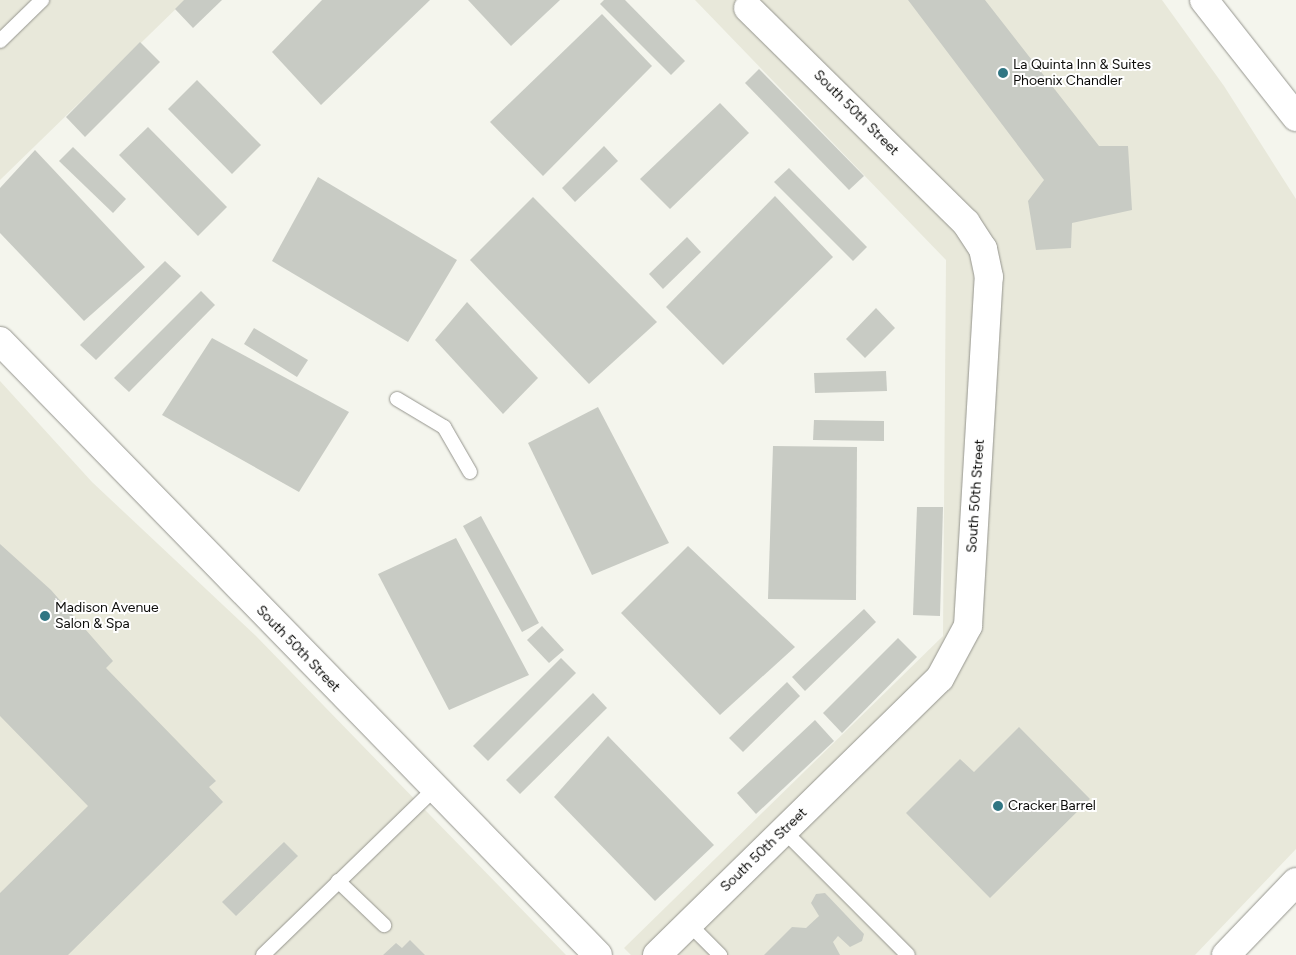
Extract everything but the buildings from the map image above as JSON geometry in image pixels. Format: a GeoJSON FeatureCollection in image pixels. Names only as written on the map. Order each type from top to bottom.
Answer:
{"type":"FeatureCollection","features":[{"type":"Feature","properties":{"kind":"main road"},"geometry":{"type":"LineString","coordinates":[[1204,0],[1296,117]]}},
{"type":"Feature","properties":{"kind":"main road","name":"South 50th Street"},"geometry":{"type":"LineString","coordinates":[[657,955],[940,678],[968,626],[989,277],[983,249],[966,224],[748,8]]}},
{"type":"Feature","properties":{"kind":"main road","name":"South 50th Street"},"geometry":{"type":"LineString","coordinates":[[0,341],[434,789],[598,955]]}},
{"type":"Feature","properties":{"kind":"main road"},"geometry":{"type":"LineString","coordinates":[[1226,955],[1296,882]]}},
{"type":"Feature","properties":{"kind":"lane"},"geometry":{"type":"LineString","coordinates":[[0,41],[42,0]]}},
{"type":"Feature","properties":{"kind":"lane"},"geometry":{"type":"LineString","coordinates":[[397,399],[444,427],[470,472]]}},
{"type":"Feature","properties":{"kind":"lane"},"geometry":{"type":"LineString","coordinates":[[262,955],[434,789]]}},
{"type":"Feature","properties":{"kind":"lane"},"geometry":{"type":"LineString","coordinates":[[784,831],[908,955]]}},
{"type":"Feature","properties":{"kind":"lane"},"geometry":{"type":"LineString","coordinates":[[338,881],[384,925]]}},
{"type":"Feature","properties":{"kind":"lane"},"geometry":{"type":"LineString","coordinates":[[689,924],[720,955]]}},
{"type":"Feature","properties":{"kind":"shaded area"},"geometry":{"type":"Polygon","coordinates":[[[0,0],[185,0],[0,180],[0,0]]]}},
{"type":"Feature","properties":{"kind":"shaded area"},"geometry":{"type":"Polygon","coordinates":[[[695,0],[1162,0],[1224,86],[1296,199],[1296,849],[1195,955],[631,955],[624,948],[943,636],[946,260],[695,0]]]}},
{"type":"Feature","properties":{"kind":"shaded area"},"geometry":{"type":"Polygon","coordinates":[[[0,381],[92,482],[256,636],[566,955],[0,955],[0,381]]]}},
{"type":"Feature","properties":{"kind":"place","name":"La Quinta Inn & Suites Phoenix Chandler"},"geometry":{"type":"Point","coordinates":[1003,73]}},
{"type":"Feature","properties":{"kind":"place","name":"Madison Avenue Salon & Spa"},"geometry":{"type":"Point","coordinates":[45,616]}},
{"type":"Feature","properties":{"kind":"place","name":"Cracker Barrel"},"geometry":{"type":"Point","coordinates":[998,806]}}]}
